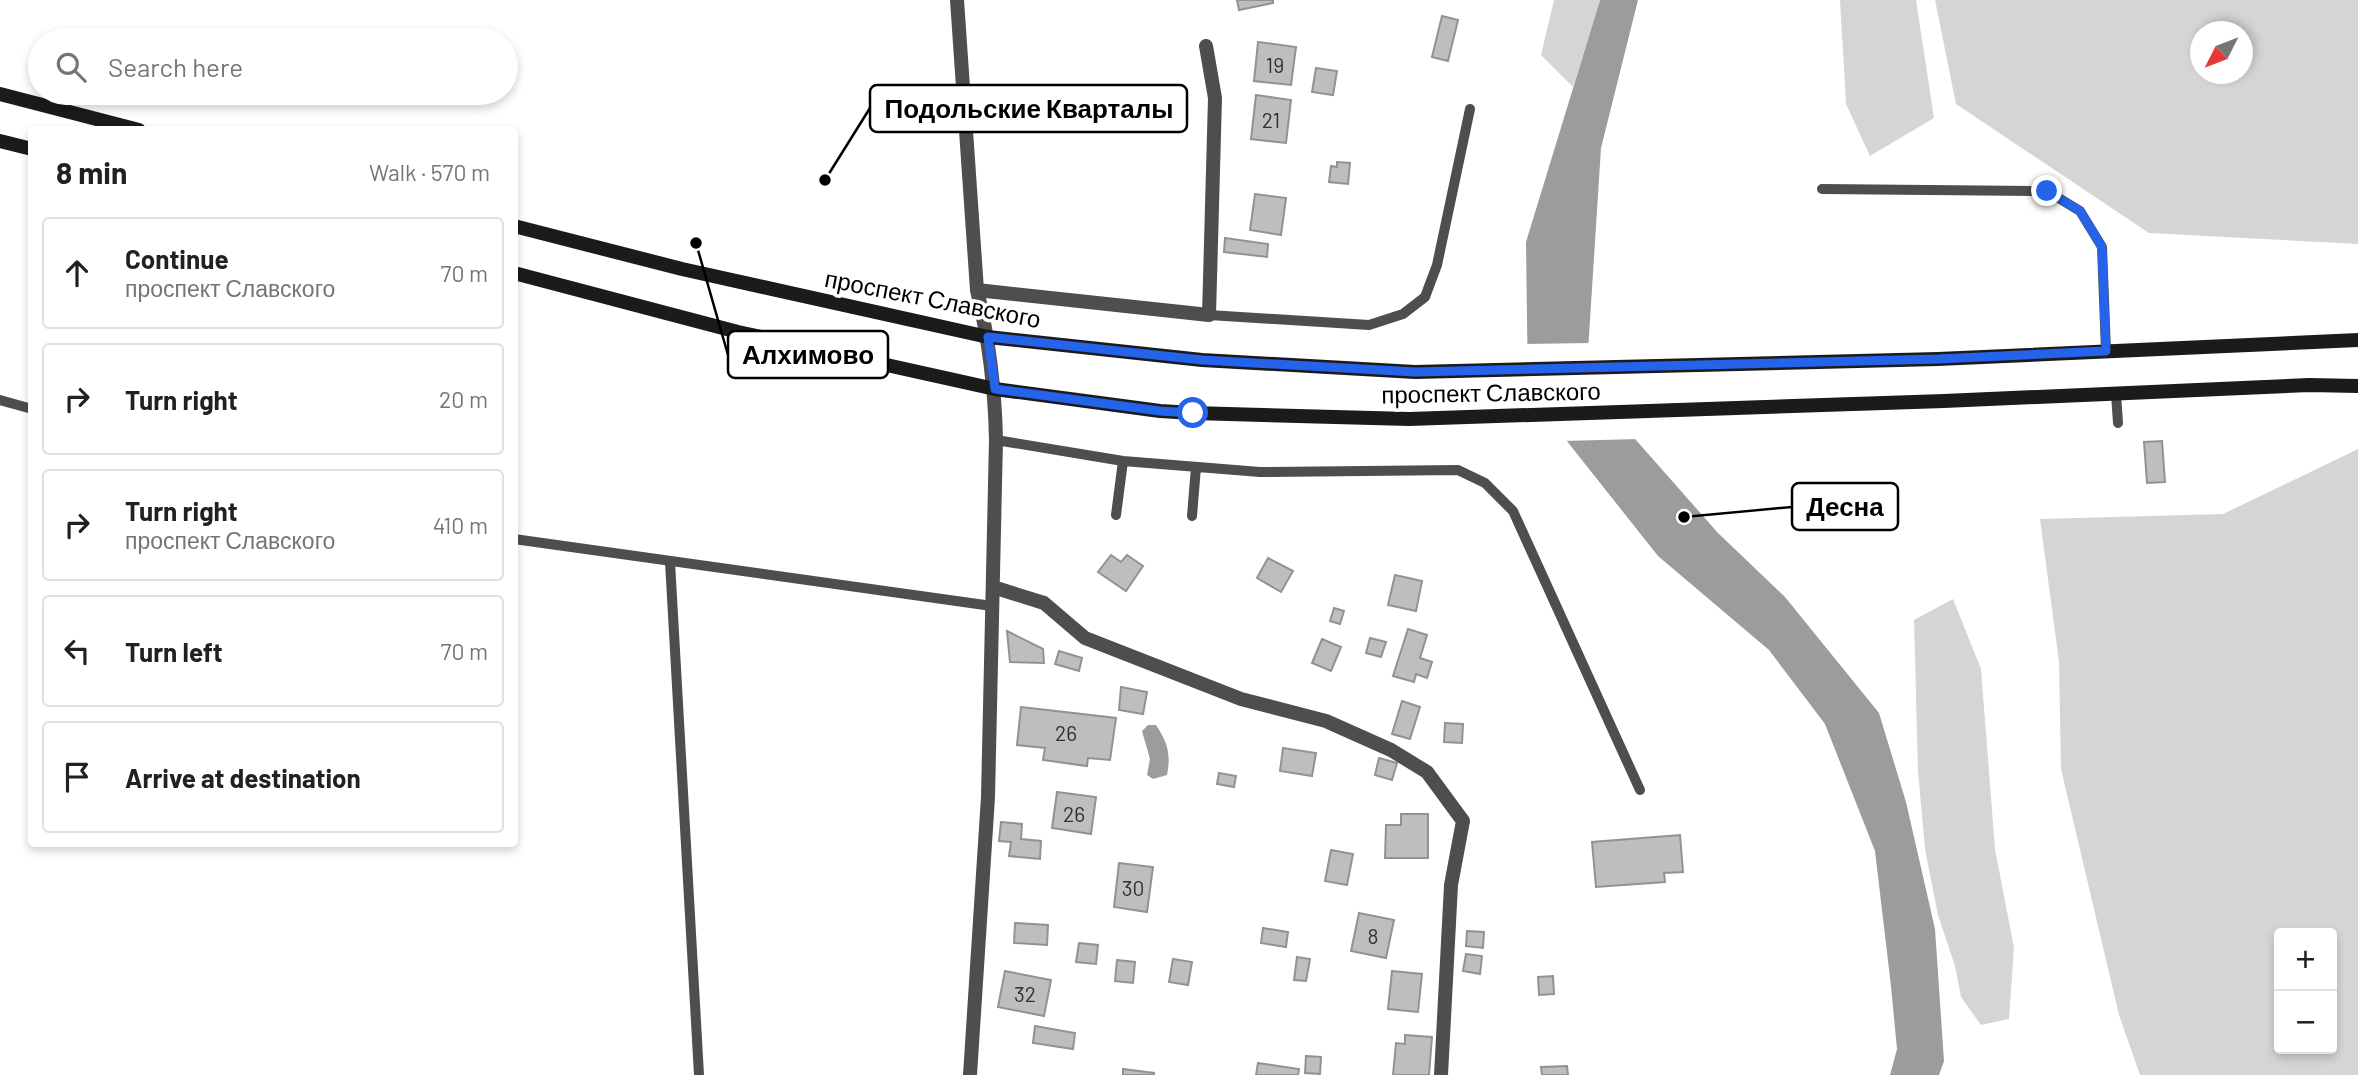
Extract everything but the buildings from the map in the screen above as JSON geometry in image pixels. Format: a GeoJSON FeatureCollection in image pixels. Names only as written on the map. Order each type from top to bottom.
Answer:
{"type":"FeatureCollection","features":[{"type":"Feature","properties":{"kind":"main road"},"geometry":{"type":"LineString","coordinates":[[0,94],[28,101]]}},
{"type":"Feature","properties":{"kind":"main road"},"geometry":{"type":"LineString","coordinates":[[42,105],[124,126]]}},
{"type":"Feature","properties":{"kind":"main road"},"geometry":{"type":"LineString","coordinates":[[0,141],[28,148]]}},
{"type":"Feature","properties":{"kind":"main road","name":"проспект Славского"},"geometry":{"type":"LineString","coordinates":[[518,227],[682,270],[988,337],[1202,360],[1415,372],[1938,359],[2358,340]]}},
{"type":"Feature","properties":{"kind":"main road","name":"проспект Славского"},"geometry":{"type":"LineString","coordinates":[[518,274],[738,332],[995,389],[1160,411],[1409,419],[1944,401],[2309,385],[2358,386]]}},
{"type":"Feature","properties":{"kind":"street"},"geometry":{"type":"LineString","coordinates":[[957,0],[977,290],[988,337],[995,389],[996,440],[988,797],[974,1074]]}},
{"type":"Feature","properties":{"kind":"street"},"geometry":{"type":"LineString","coordinates":[[977,290],[1209,315],[1215,98],[1206,46]]}},
{"type":"Feature","properties":{"kind":"street"},"geometry":{"type":"LineString","coordinates":[[993,587],[1044,603],[1084,638],[1241,699],[1326,721],[1391,750],[1427,772],[1463,821],[1451,885],[1441,1075]]}},
{"type":"Feature","properties":{"kind":"lane"},"geometry":{"type":"LineString","coordinates":[[1209,315],[1369,325],[1403,314],[1425,297],[1437,265],[1470,109]]}},
{"type":"Feature","properties":{"kind":"lane"},"geometry":{"type":"LineString","coordinates":[[1822,189],[2047,191],[2080,211],[2102,247],[2106,351]]}},
{"type":"Feature","properties":{"kind":"lane"},"geometry":{"type":"LineString","coordinates":[[2116,394],[2118,423]]}},
{"type":"Feature","properties":{"kind":"lane"},"geometry":{"type":"LineString","coordinates":[[0,400],[28,408]]}},
{"type":"Feature","properties":{"kind":"lane"},"geometry":{"type":"LineString","coordinates":[[996,440],[1124,461],[1260,472],[1458,470],[1485,483],[1513,511],[1640,790]]}},
{"type":"Feature","properties":{"kind":"lane"},"geometry":{"type":"LineString","coordinates":[[1116,515],[1124,461]]}},
{"type":"Feature","properties":{"kind":"lane"},"geometry":{"type":"LineString","coordinates":[[1192,516],[1196,467]]}},
{"type":"Feature","properties":{"kind":"lane"},"geometry":{"type":"LineString","coordinates":[[518,540],[992,606]]}},
{"type":"Feature","properties":{"kind":"lane"},"geometry":{"type":"LineString","coordinates":[[670,562],[699,1075]]}},
{"type":"Feature","properties":{"kind":"shaded area"},"geometry":{"type":"Polygon","coordinates":[[[1554,0],[1600,0],[1573,87],[1541,55],[1554,0]]]}},
{"type":"Feature","properties":{"kind":"shaded area"},"geometry":{"type":"Polygon","coordinates":[[[1600,0],[1638,0],[1601,148],[1588,351],[1628,431],[1718,533],[1785,597],[1879,713],[1906,802],[1935,929],[1944,1061],[1939,1075],[1890,1075],[1897,1049],[1875,851],[1825,724],[1769,650],[1658,556],[1528,392],[1526,242],[1600,0]]]}},
{"type":"Feature","properties":{"kind":"shaded area"},"geometry":{"type":"Polygon","coordinates":[[[1840,0],[1916,0],[1934,118],[1870,156],[1846,104],[1840,0]]]}},
{"type":"Feature","properties":{"kind":"shaded area"},"geometry":{"type":"Polygon","coordinates":[[[1935,0],[2358,0],[2358,244],[2149,233],[1956,104],[1935,0]]]}},
{"type":"Feature","properties":{"kind":"shaded area"},"geometry":{"type":"Polygon","coordinates":[[[2358,449],[2358,1075],[2140,1075],[2119,1015],[2061,769],[2059,662],[2040,519],[2223,514],[2358,449]]]}},
{"type":"Feature","properties":{"kind":"shaded area"},"geometry":{"type":"Polygon","coordinates":[[[1953,599],[1981,669],[1995,849],[2014,948],[2009,1019],[1981,1025],[1961,997],[1955,966],[1938,915],[1925,849],[1918,771],[1914,620],[1953,599]]]}},
{"type":"Feature","properties":{"kind":"shaded area"},"geometry":{"type":"Polygon","coordinates":[[[1148,725],[1156,725],[1163,737],[1169,761],[1167,775],[1153,779],[1147,775],[1150,759],[1142,731],[1148,725]]]}},
{"type":"Feature","properties":{"kind":"pier"},"geometry":{"type":"Polygon","coordinates":[[[1592,343],[1591,351],[1631,429],[1640,439],[1562,441],[1525,393],[1524,344],[1592,343]]]}},
{"type":"Feature","properties":{"kind":"place","name":"Подольские Кварталы"},"geometry":{"type":"Point","coordinates":[825,180]}},
{"type":"Feature","properties":{"kind":"place","name":"Алхимово"},"geometry":{"type":"Point","coordinates":[696,243]}},
{"type":"Feature","properties":{"kind":"place","name":"Десна"},"geometry":{"type":"Point","coordinates":[1684,517]}},
{"type":"Feature","properties":{"kind":"route"},"geometry":{"type":"LineString","coordinates":[[1193,413],[995,389],[988,337],[1202,360],[1415,372],[1938,359],[2106,351],[2102,247],[2080,211],[2047,191]]}}]}
